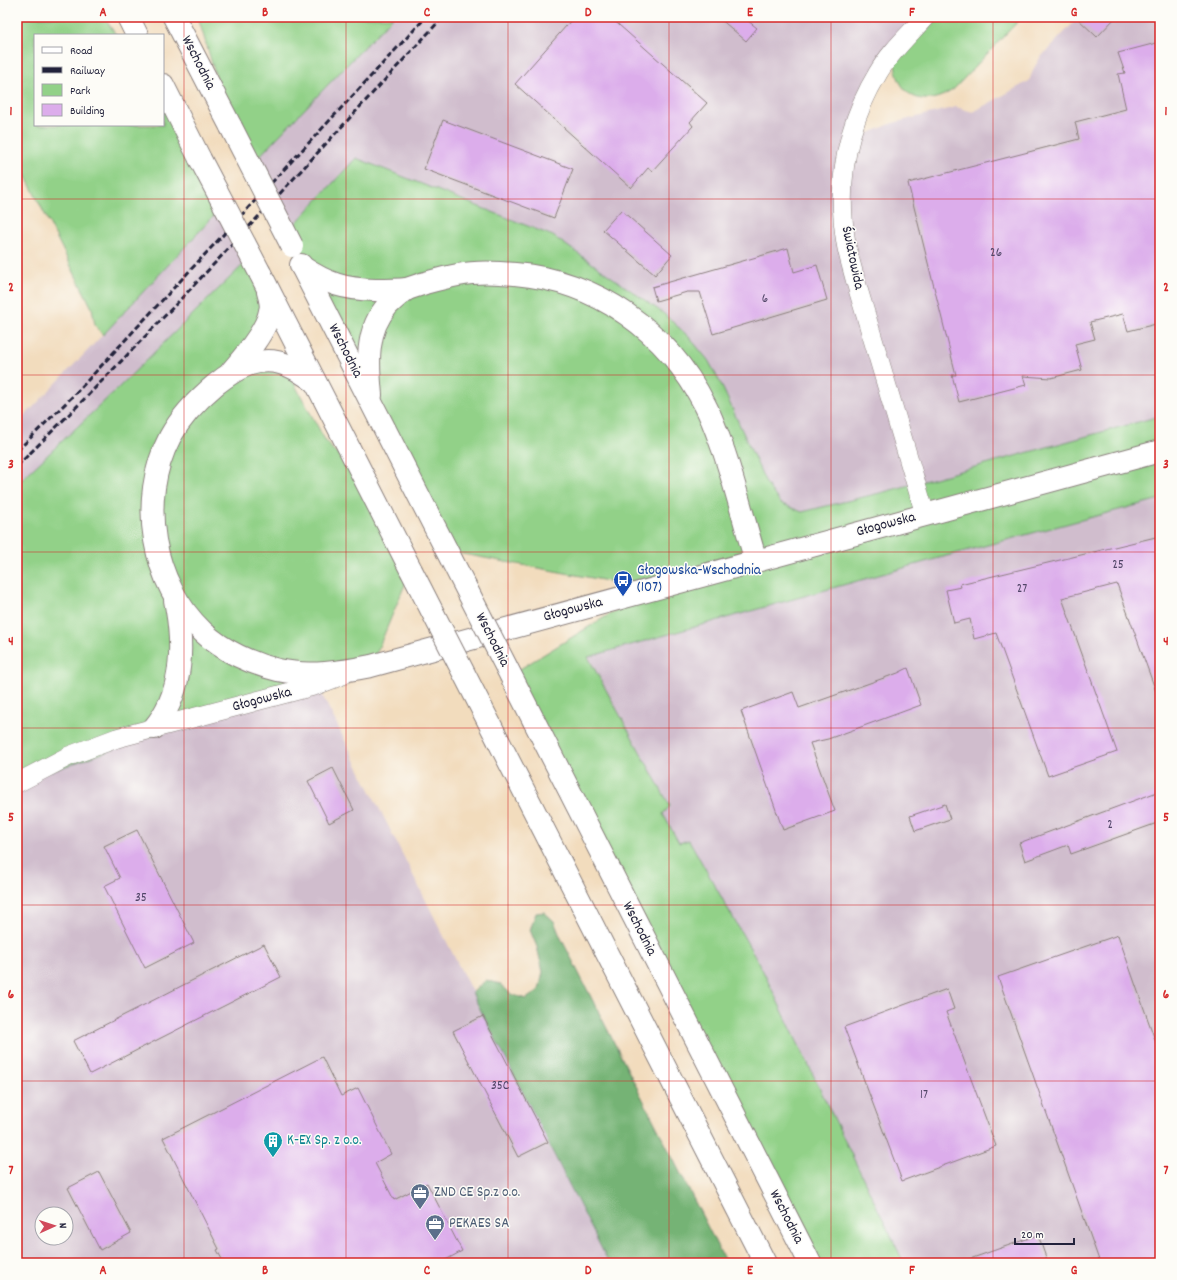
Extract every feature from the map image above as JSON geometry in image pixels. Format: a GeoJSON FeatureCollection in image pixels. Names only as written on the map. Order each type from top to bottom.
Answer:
{"type":"FeatureCollection","features":[{"type":"Feature","properties":{"kind":"street"},"geometry":{"type":"LineString","coordinates":[[128,17],[137,34]]}},
{"type":"Feature","properties":{"kind":"street","name":"Wschodnia"},"geometry":{"type":"LineString","coordinates":[[174,17],[810,1263]]}},
{"type":"Feature","properties":{"kind":"street","name":"Światowida"},"geometry":{"type":"LineString","coordinates":[[925,17],[900,44],[878,72],[858,112],[848,147],[842,183],[843,214],[848,251],[925,514]]}},
{"type":"Feature","properties":{"kind":"street"},"geometry":{"type":"LineString","coordinates":[[164,87],[264,280],[765,1263]]}},
{"type":"Feature","properties":{"kind":"street"},"geometry":{"type":"LineString","coordinates":[[302,267],[326,281],[348,288],[382,290],[407,288],[460,274],[491,272],[520,274],[552,280],[572,286],[599,297],[623,311],[648,331],[664,347],[688,377],[706,406],[729,469],[756,561]]}},
{"type":"Feature","properties":{"kind":"street"},"geometry":{"type":"LineString","coordinates":[[264,280],[271,304],[269,316],[255,341],[230,373],[208,391],[187,412],[169,438],[158,468],[152,503],[154,529],[160,564],[173,593],[188,614],[204,633],[226,649],[251,661],[278,670],[308,674],[371,666]]}},
{"type":"Feature","properties":{"kind":"street"},"geometry":{"type":"LineString","coordinates":[[372,406],[369,347],[372,332],[376,322],[387,306],[407,288]]}},
{"type":"Feature","properties":{"kind":"street"},"geometry":{"type":"LineString","coordinates":[[230,373],[244,366],[266,361],[278,362],[289,366],[315,382]]}},
{"type":"Feature","properties":{"kind":"street","name":"Głogowska"},"geometry":{"type":"LineString","coordinates":[[17,783],[54,764],[101,744],[154,728],[317,685],[371,666],[1160,451]]}},
{"type":"Feature","properties":{"kind":"street"},"geometry":{"type":"LineString","coordinates":[[154,728],[162,719],[168,708],[179,670],[180,630],[173,593]]}},
{"type":"Feature","properties":{"kind":"shaded area"},"geometry":{"type":"Polygon","coordinates":[[[393,17],[925,17],[900,44],[848,146],[869,133],[893,123],[956,107],[973,112],[1029,81],[1040,58],[1079,17],[1160,17],[1160,416],[884,492],[802,512],[780,503],[766,483],[721,384],[708,360],[689,337],[663,313],[631,290],[285,235],[250,166],[393,17]]]}},
{"type":"Feature","properties":{"kind":"shaded area"},"geometry":{"type":"Polygon","coordinates":[[[224,205],[251,257],[115,391],[17,484],[17,424],[224,205]]]}},
{"type":"Feature","properties":{"kind":"shaded area"},"geometry":{"type":"Polygon","coordinates":[[[1160,499],[1160,1263],[904,1263],[762,969],[689,840],[679,843],[663,814],[670,806],[588,656],[939,558],[1160,499]]]}},
{"type":"Feature","properties":{"kind":"shaded area"},"geometry":{"type":"Polygon","coordinates":[[[317,685],[609,1263],[17,1263],[17,783],[54,764],[317,685]]]}},
{"type":"Feature","properties":{"kind":"green space"},"geometry":{"type":"Polygon","coordinates":[[[17,17],[104,17],[115,34],[34,34],[34,126],[164,126],[164,106],[224,205],[103,335],[95,325],[92,308],[17,159],[17,17]]]}},
{"type":"Feature","properties":{"kind":"green space"},"geometry":{"type":"Polygon","coordinates":[[[198,17],[393,17],[250,166],[231,127],[198,17]]]}},
{"type":"Feature","properties":{"kind":"green space"},"geometry":{"type":"Polygon","coordinates":[[[925,17],[1022,17],[954,89],[939,97],[924,99],[916,98],[904,88],[899,80],[895,66],[894,52],[925,17]]]}},
{"type":"Feature","properties":{"kind":"green space"},"geometry":{"type":"Polygon","coordinates":[[[356,158],[553,236],[663,313],[689,337],[708,360],[721,384],[766,483],[780,503],[802,512],[884,492],[1160,416],[1160,499],[939,558],[588,657],[670,806],[663,814],[679,843],[689,840],[762,969],[904,1263],[810,1263],[510,675],[651,589],[447,551],[285,235],[356,158]]]}},
{"type":"Feature","properties":{"kind":"green space"},"geometry":{"type":"Polygon","coordinates":[[[251,257],[267,287],[246,368],[289,374],[325,440],[333,450],[355,467],[411,570],[371,666],[237,706],[17,783],[17,484],[115,391],[251,257]]]}},
{"type":"Feature","properties":{"kind":"green space"},"geometry":{"type":"Polygon","coordinates":[[[544,912],[554,921],[560,936],[726,1263],[609,1263],[472,993],[486,980],[500,984],[511,994],[526,999],[539,990],[543,972],[537,947],[530,930],[536,913],[544,912]]]}},
{"type":"Feature","properties":{"kind":"building"},"geometry":{"type":"Polygon","coordinates":[[[574,17],[610,17],[707,103],[690,122],[693,126],[652,171],[648,168],[631,188],[515,84],[574,17]]]}},
{"type":"Feature","properties":{"kind":"building"},"geometry":{"type":"Polygon","coordinates":[[[718,17],[743,17],[757,28],[746,41],[718,17]]]}},
{"type":"Feature","properties":{"kind":"building"},"geometry":{"type":"Polygon","coordinates":[[[1076,17],[1116,17],[1097,37],[1076,17]]]}},
{"type":"Feature","properties":{"kind":"building"},"geometry":{"type":"Polygon","coordinates":[[[1160,42],[1160,323],[1128,331],[1123,314],[1090,322],[1095,339],[1075,344],[1082,370],[1051,378],[1023,376],[1026,385],[959,402],[952,375],[956,375],[908,183],[1079,139],[1075,122],[1126,109],[1118,74],[1125,73],[1118,53],[1160,42]]]}},
{"type":"Feature","properties":{"kind":"building"},"geometry":{"type":"Polygon","coordinates":[[[443,120],[573,169],[554,218],[424,169],[443,120]]]}},
{"type":"Feature","properties":{"kind":"building"},"geometry":{"type":"Polygon","coordinates":[[[621,210],[672,255],[655,275],[603,230],[621,210]]]}},
{"type":"Feature","properties":{"kind":"building"},"geometry":{"type":"Polygon","coordinates":[[[788,248],[794,272],[817,265],[827,300],[713,334],[700,292],[687,292],[656,301],[652,287],[788,248]]]}},
{"type":"Feature","properties":{"kind":"building"},"geometry":{"type":"Polygon","coordinates":[[[1160,536],[1160,697],[1158,697],[1117,584],[1062,598],[1117,752],[1048,776],[996,633],[974,639],[970,619],[954,623],[946,590],[961,587],[960,584],[1160,536]]]}},
{"type":"Feature","properties":{"kind":"building"},"geometry":{"type":"Polygon","coordinates":[[[908,668],[921,705],[828,739],[810,743],[835,811],[783,830],[741,711],[793,692],[799,708],[898,673],[908,668]]]}},
{"type":"Feature","properties":{"kind":"building"},"geometry":{"type":"Polygon","coordinates":[[[333,768],[354,810],[329,823],[308,781],[333,768]]]}},
{"type":"Feature","properties":{"kind":"building"},"geometry":{"type":"Polygon","coordinates":[[[1160,791],[1160,822],[1071,854],[1068,845],[1025,861],[1019,843],[1160,791]]]}},
{"type":"Feature","properties":{"kind":"building"},"geometry":{"type":"Polygon","coordinates":[[[945,804],[950,819],[915,831],[910,816],[945,804]]]}},
{"type":"Feature","properties":{"kind":"building"},"geometry":{"type":"Polygon","coordinates":[[[137,830],[194,943],[145,968],[104,886],[120,878],[104,846],[137,830]]]}},
{"type":"Feature","properties":{"kind":"building"},"geometry":{"type":"Polygon","coordinates":[[[1118,935],[1160,1054],[1160,1263],[1100,1263],[998,977],[1118,935]]]}},
{"type":"Feature","properties":{"kind":"building"},"geometry":{"type":"Polygon","coordinates":[[[264,944],[281,977],[90,1074],[73,1041],[264,944]]]}},
{"type":"Feature","properties":{"kind":"building"},"geometry":{"type":"Polygon","coordinates":[[[947,989],[954,1009],[946,1012],[996,1146],[902,1181],[844,1027],[947,989]]]}},
{"type":"Feature","properties":{"kind":"building"},"geometry":{"type":"Polygon","coordinates":[[[483,1016],[548,1142],[518,1157],[453,1031],[483,1016]]]}},
{"type":"Feature","properties":{"kind":"building","name":"K-EX Sp. z o.o."},"geometry":{"type":"Polygon","coordinates":[[[322,1057],[341,1096],[358,1088],[391,1154],[375,1163],[394,1200],[427,1183],[462,1251],[440,1263],[224,1263],[217,1250],[219,1249],[163,1138],[322,1057]]]}},
{"type":"Feature","properties":{"kind":"building"},"geometry":{"type":"Polygon","coordinates":[[[99,1172],[131,1233],[100,1250],[68,1188],[99,1172]]]}},
{"type":"Feature","properties":{"kind":"building"},"geometry":{"type":"Polygon","coordinates":[[[1038,1235],[1048,1263],[964,1263],[964,1261],[1038,1235]]]}},
{"type":"Feature","properties":{"kind":"railway"},"geometry":{"type":"LineString","coordinates":[[17,451],[74,395],[426,17]]}},
{"type":"Feature","properties":{"kind":"railway"},"geometry":{"type":"LineString","coordinates":[[17,466],[126,356],[443,17]]}},
{"type":"Feature","properties":{"kind":"place","name":"Głogowska-Wschodnia (107)"},"geometry":{"type":"Point","coordinates":[623,597]}},
{"type":"Feature","properties":{"kind":"place","name":"K-EX Sp. z o.o."},"geometry":{"type":"Point","coordinates":[273,1158]}},
{"type":"Feature","properties":{"kind":"place","name":"ZND CE Sp.z o.o."},"geometry":{"type":"Point","coordinates":[420,1210]}},
{"type":"Feature","properties":{"kind":"place","name":"PEKAES SA"},"geometry":{"type":"Point","coordinates":[435,1241]}}]}
